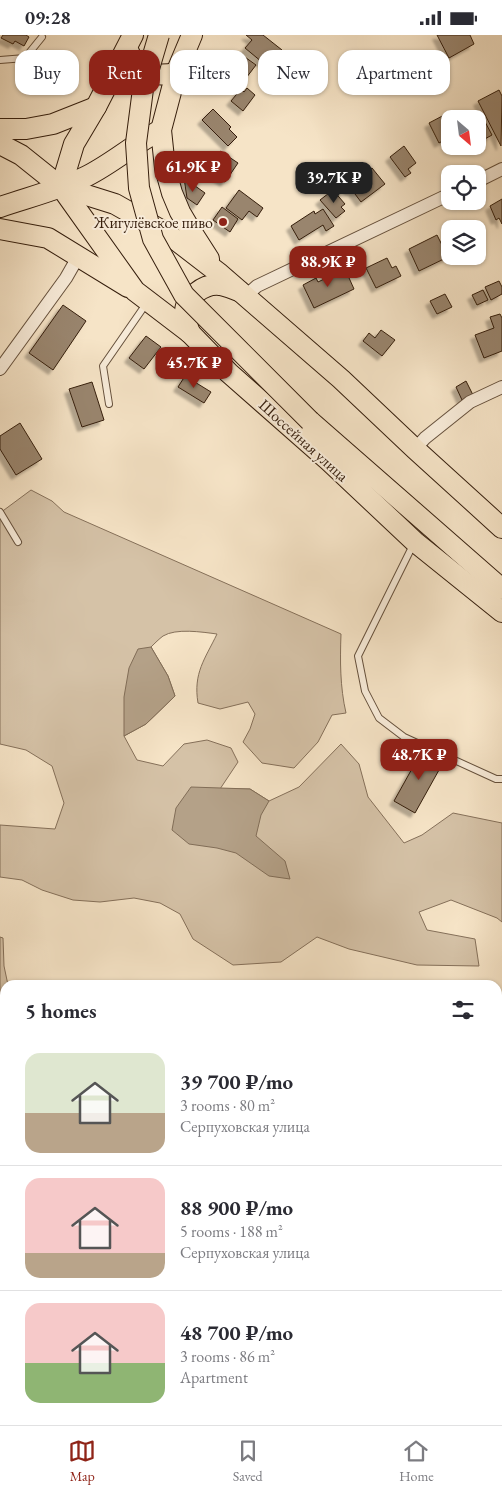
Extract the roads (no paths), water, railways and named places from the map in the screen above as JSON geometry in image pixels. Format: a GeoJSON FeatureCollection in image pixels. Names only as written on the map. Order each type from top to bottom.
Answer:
{"type":"FeatureCollection","features":[{"type":"Feature","properties":{"kind":"main road","name":"Шоссейная улица"},"geometry":{"type":"LineString","coordinates":[[159,35],[143,89],[136,143],[139,188],[153,239],[184,295],[310,421],[502,589]]}},
{"type":"Feature","properties":{"kind":"main road"},"geometry":{"type":"LineString","coordinates":[[186,50],[192,35]]}},
{"type":"Feature","properties":{"kind":"main road"},"geometry":{"type":"LineString","coordinates":[[130,41],[132,61],[150,74],[170,74]]}},
{"type":"Feature","properties":{"kind":"main road"},"geometry":{"type":"LineString","coordinates":[[61,187],[74,143],[96,107],[130,41]]}},
{"type":"Feature","properties":{"kind":"main road"},"geometry":{"type":"LineString","coordinates":[[170,95],[161,129],[165,168],[172,193],[192,234],[220,274]]}},
{"type":"Feature","properties":{"kind":"main road"},"geometry":{"type":"LineString","coordinates":[[0,129],[26,129],[53,123],[96,107]]}},
{"type":"Feature","properties":{"kind":"main road"},"geometry":{"type":"LineString","coordinates":[[0,207],[61,187],[86,176],[112,162],[161,129]]}},
{"type":"Feature","properties":{"kind":"main road"},"geometry":{"type":"LineString","coordinates":[[0,144],[21,155],[61,187],[115,204],[168,234],[220,274],[341,379],[502,528]]}},
{"type":"Feature","properties":{"kind":"main road","name":"Шоссейная улица"},"geometry":{"type":"LineString","coordinates":[[61,187],[142,296],[190,333],[230,373],[415,542],[502,612]]}},
{"type":"Feature","properties":{"kind":"main road"},"geometry":{"type":"LineString","coordinates":[[0,229],[48,237],[142,296]]}},
{"type":"Feature","properties":{"kind":"main road"},"geometry":{"type":"LineString","coordinates":[[190,333],[185,315],[190,298],[205,287],[219,285],[243,294]]}},
{"type":"Feature","properties":{"kind":"street"},"geometry":{"type":"LineString","coordinates":[[486,177],[502,169]]}},
{"type":"Feature","properties":{"kind":"street"},"geometry":{"type":"LineString","coordinates":[[243,294],[441,198]]}},
{"type":"Feature","properties":{"kind":"street"},"geometry":{"type":"LineString","coordinates":[[0,369],[66,278],[78,257]]}},
{"type":"Feature","properties":{"kind":"street"},"geometry":{"type":"LineString","coordinates":[[415,449],[425,438],[470,401],[502,387]]}},
{"type":"Feature","properties":{"kind":"lane"},"geometry":{"type":"LineString","coordinates":[[0,60],[25,58],[43,35]]}},
{"type":"Feature","properties":{"kind":"lane"},"geometry":{"type":"LineString","coordinates":[[109,404],[103,366],[142,296]]}},
{"type":"Feature","properties":{"kind":"lane"},"geometry":{"type":"LineString","coordinates":[[0,512],[18,542]]}},
{"type":"Feature","properties":{"kind":"lane"},"geometry":{"type":"LineString","coordinates":[[415,542],[358,656],[365,691],[379,718],[404,737],[496,779],[502,779]]}},
{"type":"Feature","properties":{"kind":"place","name":"Жигулёвское пиво"},"geometry":{"type":"Point","coordinates":[223,222]}}]}
